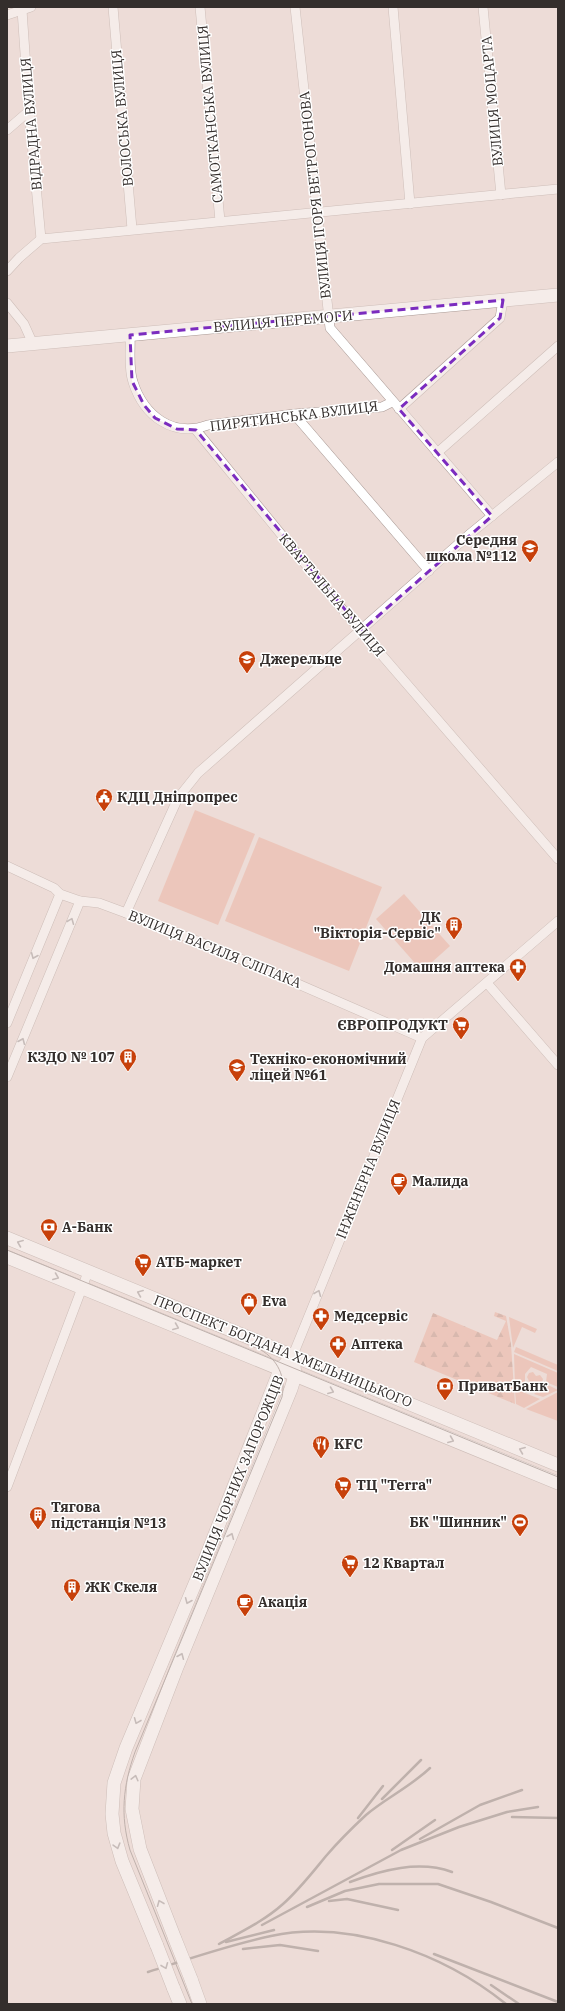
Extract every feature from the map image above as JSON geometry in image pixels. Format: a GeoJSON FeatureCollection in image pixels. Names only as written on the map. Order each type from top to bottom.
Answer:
{"type":"FeatureCollection","features":[{"type":"Feature","properties":{"kind":"main road","name":"ВУЛИЦЯ ПЕРЕМОГИ"},"geometry":{"type":"LineString","coordinates":[[7,346],[558,295]]}},
{"type":"Feature","properties":{"kind":"main road","name":"ПРОСПЕКТ БОГДАНА ХМЕЛЬНИЦЬКОГО"},"geometry":{"type":"LineString","coordinates":[[7,1238],[558,1465]]}},
{"type":"Feature","properties":{"kind":"main road","name":"ПРОСПЕКТ БОГДАНА ХМЕЛЬНИЦЬКОГО"},"geometry":{"type":"LineString","coordinates":[[7,1257],[558,1483]]}},
{"type":"Feature","properties":{"kind":"main road","name":"ВУЛИЦЯ ЧОРНИХ ЗАПОРОЖЦІВ"},"geometry":{"type":"LineString","coordinates":[[180,2004],[122,1861],[114,1833],[112,1814],[114,1783],[126,1748],[188,1603],[280,1370],[292,1355]]}},
{"type":"Feature","properties":{"kind":"main road","name":"ВУЛИЦЯ ЧОРНИХ ЗАПОРОЖЦІВ"},"geometry":{"type":"LineString","coordinates":[[200,2004],[150,1879],[140,1849],[133,1818],[133,1788],[138,1767],[170,1685],[255,1479],[295,1376],[292,1355]]}},
{"type":"Feature","properties":{"kind":"main road"},"geometry":{"type":"LineString","coordinates":[[422,1428],[428,1411]]}},
{"type":"Feature","properties":{"kind":"main road"},"geometry":{"type":"LineString","coordinates":[[240,1473],[255,1479]]}},
{"type":"Feature","properties":{"kind":"street","name":"ВОЛОСЬКА ВУЛИЦЯ"},"geometry":{"type":"LineString","coordinates":[[113,7],[132,229]]}},
{"type":"Feature","properties":{"kind":"street","name":"САМОТКАНСЬКА ВУЛИЦЯ"},"geometry":{"type":"LineString","coordinates":[[200,7],[220,221]]}},
{"type":"Feature","properties":{"kind":"street","name":"ВУЛИЦЯ ІГОРЯ ВЕТРОГОНОВА"},"geometry":{"type":"LineString","coordinates":[[295,7],[330,328],[395,406],[492,516]]}},
{"type":"Feature","properties":{"kind":"street"},"geometry":{"type":"LineString","coordinates":[[393,7],[410,204]]}},
{"type":"Feature","properties":{"kind":"street","name":"ВУЛИЦЯ МОЦАРТА"},"geometry":{"type":"LineString","coordinates":[[483,7],[501,195]]}},
{"type":"Feature","properties":{"kind":"street"},"geometry":{"type":"LineString","coordinates":[[7,15],[27,8]]}},
{"type":"Feature","properties":{"kind":"street","name":"ВІДРАДНА ВУЛИЦЯ"},"geometry":{"type":"LineString","coordinates":[[27,8],[29,111],[41,239]]}},
{"type":"Feature","properties":{"kind":"street"},"geometry":{"type":"LineString","coordinates":[[7,130],[29,111]]}},
{"type":"Feature","properties":{"kind":"street"},"geometry":{"type":"LineString","coordinates":[[7,272],[18,258],[41,239],[558,189]]}},
{"type":"Feature","properties":{"kind":"street"},"geometry":{"type":"LineString","coordinates":[[395,406],[500,318],[503,300]]}},
{"type":"Feature","properties":{"kind":"street"},"geometry":{"type":"LineString","coordinates":[[7,303],[24,324],[33,344]]}},
{"type":"Feature","properties":{"kind":"street"},"geometry":{"type":"LineString","coordinates":[[130,335],[132,381],[144,405],[155,418],[177,428],[196,430]]}},
{"type":"Feature","properties":{"kind":"street"},"geometry":{"type":"LineString","coordinates":[[437,453],[558,346]]}},
{"type":"Feature","properties":{"kind":"street","name":"ПИРЯТИНСЬКА ВУЛИЦЯ"},"geometry":{"type":"LineString","coordinates":[[196,430],[208,425],[294,414],[395,406]]}},
{"type":"Feature","properties":{"kind":"street"},"geometry":{"type":"LineString","coordinates":[[294,414],[429,571]]}},
{"type":"Feature","properties":{"kind":"street","name":"КВАРТАЛЬНА ВУЛИЦЯ"},"geometry":{"type":"LineString","coordinates":[[196,430],[362,630],[558,859]]}},
{"type":"Feature","properties":{"kind":"street"},"geometry":{"type":"LineString","coordinates":[[126,913],[172,812],[186,787],[212,761],[429,571],[492,516],[558,462]]}},
{"type":"Feature","properties":{"kind":"street","name":"ВУЛИЦЯ ВАСИЛЯ СЛІПАКА"},"geometry":{"type":"LineString","coordinates":[[7,866],[54,888],[60,894],[80,900],[99,903],[220,950],[422,1038]]}},
{"type":"Feature","properties":{"kind":"street"},"geometry":{"type":"LineString","coordinates":[[7,1023],[60,894]]}},
{"type":"Feature","properties":{"kind":"street"},"geometry":{"type":"LineString","coordinates":[[7,1077],[80,900]]}},
{"type":"Feature","properties":{"kind":"street","name":"ІНЖЕНЕРНА ВУЛИЦЯ"},"geometry":{"type":"LineString","coordinates":[[292,1355],[422,1038],[558,921]]}},
{"type":"Feature","properties":{"kind":"street"},"geometry":{"type":"LineString","coordinates":[[486,983],[558,1065]]}},
{"type":"Feature","properties":{"kind":"street"},"geometry":{"type":"LineString","coordinates":[[7,1487],[88,1272]]}},
{"type":"Feature","properties":{"kind":"highlighted area"},"geometry":{"type":"Polygon","coordinates":[[[503,300],[500,318],[399,409],[492,516],[362,630],[196,430],[177,429],[155,418],[144,405],[132,381],[130,335],[503,300]]]}},
{"type":"Feature","properties":{"kind":"green space"},"geometry":{"type":"Polygon","coordinates":[[[195,810],[255,834],[218,925],[158,901],[195,810]]]}},
{"type":"Feature","properties":{"kind":"green space"},"geometry":{"type":"Polygon","coordinates":[[[259,837],[382,887],[349,971],[225,921],[259,837]]]}},
{"type":"Feature","properties":{"kind":"green space"},"geometry":{"type":"Polygon","coordinates":[[[404,894],[450,946],[422,971],[376,919],[404,894]]]}},
{"type":"Feature","properties":{"kind":"green space"},"geometry":{"type":"Polygon","coordinates":[[[495,1312],[506,1316],[511,1344],[515,1404],[414,1362],[433,1313],[497,1340],[506,1321],[494,1316],[495,1312]]]}},
{"type":"Feature","properties":{"kind":"green space"},"geometry":{"type":"Polygon","coordinates":[[[509,1317],[537,1329],[535,1333],[522,1327],[513,1348],[509,1317]]]}},
{"type":"Feature","properties":{"kind":"green space"},"geometry":{"type":"Polygon","coordinates":[[[516,1347],[558,1365],[558,1371],[514,1352],[516,1347]]]}},
{"type":"Feature","properties":{"kind":"green space"},"geometry":{"type":"Polygon","coordinates":[[[514,1354],[558,1373],[558,1387],[546,1382],[547,1374],[531,1367],[525,1374],[525,1390],[515,1386],[514,1354]]]}},
{"type":"Feature","properties":{"kind":"green space"},"geometry":{"type":"Polygon","coordinates":[[[533,1372],[536,1376],[540,1375],[543,1379],[542,1383],[537,1384],[535,1388],[531,1389],[528,1385],[529,1381],[527,1377],[529,1373],[533,1372]]]}},
{"type":"Feature","properties":{"kind":"green space"},"geometry":{"type":"Polygon","coordinates":[[[546,1384],[558,1390],[543,1397],[534,1394],[546,1384]]]}},
{"type":"Feature","properties":{"kind":"green space"},"geometry":{"type":"Polygon","coordinates":[[[515,1389],[540,1399],[524,1408],[516,1404],[515,1389]]]}},
{"type":"Feature","properties":{"kind":"green space"},"geometry":{"type":"Polygon","coordinates":[[[558,1392],[558,1421],[526,1409],[558,1392]]]}},
{"type":"Feature","properties":{"kind":"tram line"},"geometry":{"type":"LineString","coordinates":[[7,1250],[558,1477]]}},
{"type":"Feature","properties":{"kind":"tram line"},"geometry":{"type":"LineString","coordinates":[[192,2004],[130,1850],[125,1825],[124,1801],[128,1777],[135,1752],[282,1397],[282,1376],[272,1359],[261,1350]]}},
{"type":"Feature","properties":{"kind":"railway"},"geometry":{"type":"LineString","coordinates":[[382,1799],[421,1760]]}},
{"type":"Feature","properties":{"kind":"railway"},"geometry":{"type":"LineString","coordinates":[[219,1944],[252,1926],[276,1910],[294,1893],[335,1846],[366,1815],[430,1768]]}},
{"type":"Feature","properties":{"kind":"railway"},"geometry":{"type":"LineString","coordinates":[[358,1818],[383,1786]]}},
{"type":"Feature","properties":{"kind":"railway"},"geometry":{"type":"LineString","coordinates":[[420,1839],[480,1805],[522,1790]]}},
{"type":"Feature","properties":{"kind":"railway"},"geometry":{"type":"LineString","coordinates":[[262,1925],[401,1850],[459,1827],[507,1812],[538,1807]]}},
{"type":"Feature","properties":{"kind":"railway"},"geometry":{"type":"LineString","coordinates":[[512,1817],[558,1818]]}},
{"type":"Feature","properties":{"kind":"railway"},"geometry":{"type":"LineString","coordinates":[[392,1850],[435,1820]]}},
{"type":"Feature","properties":{"kind":"railway"},"geometry":{"type":"LineString","coordinates":[[350,1882],[388,1870],[401,1868],[427,1867],[439,1868],[452,1872]]}},
{"type":"Feature","properties":{"kind":"railway"},"geometry":{"type":"LineString","coordinates":[[307,1907],[345,1891],[379,1884],[438,1884],[491,1902],[558,1928]]}},
{"type":"Feature","properties":{"kind":"railway"},"geometry":{"type":"LineString","coordinates":[[329,1901],[347,1899],[398,1910]]}},
{"type":"Feature","properties":{"kind":"railway"},"geometry":{"type":"LineString","coordinates":[[226,1942],[274,1930]]}},
{"type":"Feature","properties":{"kind":"railway"},"geometry":{"type":"LineString","coordinates":[[148,1972],[193,1957],[271,1936],[302,1932],[333,1932],[364,1937],[395,1945],[425,1956],[454,1970],[481,1986],[506,2004]]}},
{"type":"Feature","properties":{"kind":"railway"},"geometry":{"type":"LineString","coordinates":[[243,1949],[280,1945],[318,1951]]}},
{"type":"Feature","properties":{"kind":"railway"},"geometry":{"type":"LineString","coordinates":[[434,1954],[558,2002]]}},
{"type":"Feature","properties":{"kind":"railway"},"geometry":{"type":"LineString","coordinates":[[491,1985],[519,2004]]}},
{"type":"Feature","properties":{"kind":"place","name":"Середня школа №112"},"geometry":{"type":"Point","coordinates":[530,563]}},
{"type":"Feature","properties":{"kind":"place","name":"Джерельце"},"geometry":{"type":"Point","coordinates":[247,674]}},
{"type":"Feature","properties":{"kind":"place","name":"КДЦ Дніпропрес"},"geometry":{"type":"Point","coordinates":[104,812]}},
{"type":"Feature","properties":{"kind":"place","name":"ДК \"Вікторія-Сервіс\""},"geometry":{"type":"Point","coordinates":[454,940]}},
{"type":"Feature","properties":{"kind":"place","name":"Домашня аптека"},"geometry":{"type":"Point","coordinates":[518,982]}},
{"type":"Feature","properties":{"kind":"place","name":"ЄВРОПРОДУКТ"},"geometry":{"type":"Point","coordinates":[461,1040]}},
{"type":"Feature","properties":{"kind":"place","name":"КЗДО № 107"},"geometry":{"type":"Point","coordinates":[128,1072]}},
{"type":"Feature","properties":{"kind":"place","name":"Техніко-економічний ліцей №61"},"geometry":{"type":"Point","coordinates":[237,1082]}},
{"type":"Feature","properties":{"kind":"place","name":"Малида"},"geometry":{"type":"Point","coordinates":[399,1196]}},
{"type":"Feature","properties":{"kind":"place","name":"А-Банк"},"geometry":{"type":"Point","coordinates":[49,1242]}},
{"type":"Feature","properties":{"kind":"place","name":"АТБ-маркет"},"geometry":{"type":"Point","coordinates":[143,1277]}},
{"type":"Feature","properties":{"kind":"place","name":"Eva"},"geometry":{"type":"Point","coordinates":[249,1316]}},
{"type":"Feature","properties":{"kind":"place","name":"Медсервіс"},"geometry":{"type":"Point","coordinates":[321,1331]}},
{"type":"Feature","properties":{"kind":"place","name":"Аптека"},"geometry":{"type":"Point","coordinates":[338,1359]}},
{"type":"Feature","properties":{"kind":"place","name":"ПриватБанк"},"geometry":{"type":"Point","coordinates":[445,1401]}},
{"type":"Feature","properties":{"kind":"place","name":"KFC"},"geometry":{"type":"Point","coordinates":[321,1459]}},
{"type":"Feature","properties":{"kind":"place","name":"ТЦ \"Terra\""},"geometry":{"type":"Point","coordinates":[343,1500]}},
{"type":"Feature","properties":{"kind":"place","name":"Тягова пiдстанцiя №13"},"geometry":{"type":"Point","coordinates":[38,1530]}},
{"type":"Feature","properties":{"kind":"place","name":"БК \"Шинник\""},"geometry":{"type":"Point","coordinates":[520,1537]}},
{"type":"Feature","properties":{"kind":"place","name":"12 Квартал"},"geometry":{"type":"Point","coordinates":[350,1578]}},
{"type":"Feature","properties":{"kind":"place","name":"ЖК Скеля"},"geometry":{"type":"Point","coordinates":[72,1602]}},
{"type":"Feature","properties":{"kind":"place","name":"Акація"},"geometry":{"type":"Point","coordinates":[245,1617]}}]}
